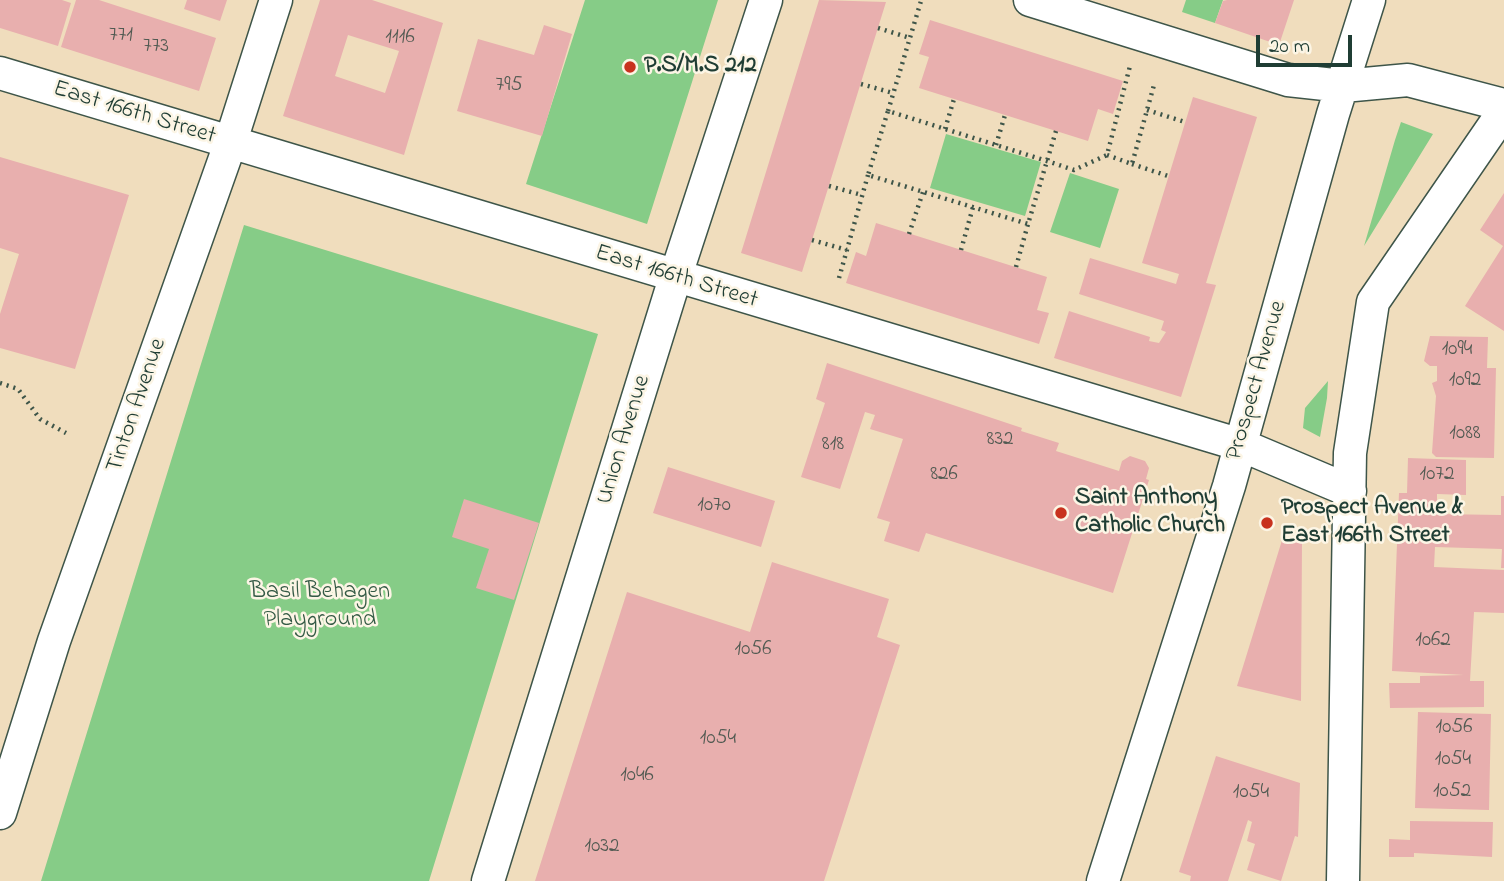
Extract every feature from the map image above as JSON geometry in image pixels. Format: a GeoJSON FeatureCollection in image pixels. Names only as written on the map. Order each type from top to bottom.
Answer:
{"type":"FeatureCollection","features":[{"type":"Feature","properties":{"kind":"street","name":"Tinton Avenue"},"geometry":{"type":"LineString","coordinates":[[0,813],[54,641],[230,144],[276,0]]}},
{"type":"Feature","properties":{"kind":"street","name":"Union Avenue"},"geometry":{"type":"LineString","coordinates":[[488,881],[676,278],[766,0]]}},
{"type":"Feature","properties":{"kind":"street"},"geometry":{"type":"LineString","coordinates":[[1030,0],[1288,80],[1343,86],[1408,80],[1504,105]]}},
{"type":"Feature","properties":{"kind":"street","name":"Prospect Avenue"},"geometry":{"type":"LineString","coordinates":[[1103,881],[1241,445],[1369,0]]}},
{"type":"Feature","properties":{"kind":"street","name":"East 166th Street"},"geometry":{"type":"LineString","coordinates":[[0,74],[1241,445],[1350,491]]}},
{"type":"Feature","properties":{"kind":"street"},"geometry":{"type":"LineString","coordinates":[[1343,881],[1350,453],[1373,302],[1504,111]]}},
{"type":"Feature","properties":{"kind":"path"},"geometry":{"type":"LineString","coordinates":[[839,278],[867,175],[921,1]]}},
{"type":"Feature","properties":{"kind":"path"},"geometry":{"type":"LineString","coordinates":[[878,28],[910,38]]}},
{"type":"Feature","properties":{"kind":"path"},"geometry":{"type":"LineString","coordinates":[[1107,155],[1130,66]]}},
{"type":"Feature","properties":{"kind":"path"},"geometry":{"type":"LineString","coordinates":[[861,84],[893,93]]}},
{"type":"Feature","properties":{"kind":"path"},"geometry":{"type":"LineString","coordinates":[[1132,164],[1154,85]]}},
{"type":"Feature","properties":{"kind":"path"},"geometry":{"type":"LineString","coordinates":[[945,129],[954,99]]}},
{"type":"Feature","properties":{"kind":"path"},"geometry":{"type":"LineString","coordinates":[[1147,110],[1185,122]]}},
{"type":"Feature","properties":{"kind":"path"},"geometry":{"type":"LineString","coordinates":[[887,114],[888,111],[1074,170],[1107,155],[1168,176]]}},
{"type":"Feature","properties":{"kind":"path"},"geometry":{"type":"LineString","coordinates":[[996,145],[1005,115]]}},
{"type":"Feature","properties":{"kind":"path"},"geometry":{"type":"LineString","coordinates":[[1016,267],[1056,131]]}},
{"type":"Feature","properties":{"kind":"path"},"geometry":{"type":"LineString","coordinates":[[867,175],[1028,224]]}},
{"type":"Feature","properties":{"kind":"path"},"geometry":{"type":"LineString","coordinates":[[829,186],[862,195]]}},
{"type":"Feature","properties":{"kind":"path"},"geometry":{"type":"LineString","coordinates":[[909,234],[923,192]]}},
{"type":"Feature","properties":{"kind":"path"},"geometry":{"type":"LineString","coordinates":[[961,250],[973,207]]}},
{"type":"Feature","properties":{"kind":"path"},"geometry":{"type":"LineString","coordinates":[[812,240],[847,250]]}},
{"type":"Feature","properties":{"kind":"path"},"geometry":{"type":"LineString","coordinates":[[0,383],[18,389],[40,419],[66,433]]}},
{"type":"Feature","properties":{"kind":"green space","name":"P.S/M.S 212"},"geometry":{"type":"Polygon","coordinates":[[[585,0],[718,0],[647,224],[526,184],[585,0]]]}},
{"type":"Feature","properties":{"kind":"green space"},"geometry":{"type":"Polygon","coordinates":[[[1186,0],[1223,0],[1215,23],[1182,12],[1186,0]]]}},
{"type":"Feature","properties":{"kind":"green space"},"geometry":{"type":"Polygon","coordinates":[[[1401,122],[1433,134],[1364,246],[1395,140],[1401,122]]]}},
{"type":"Feature","properties":{"kind":"green space"},"geometry":{"type":"Polygon","coordinates":[[[946,134],[1041,162],[1025,216],[930,188],[946,134]]]}},
{"type":"Feature","properties":{"kind":"green space"},"geometry":{"type":"Polygon","coordinates":[[[1070,173],[1119,189],[1100,248],[1050,232],[1070,173]]]}},
{"type":"Feature","properties":{"kind":"green space","name":"Basil Behagen Playground"},"geometry":{"type":"Polygon","coordinates":[[[244,225],[598,334],[429,881],[41,881],[244,225]]]}},
{"type":"Feature","properties":{"kind":"green space"},"geometry":{"type":"Polygon","coordinates":[[[1328,381],[1320,437],[1303,428],[1305,408],[1328,381]]]}},
{"type":"Feature","properties":{"kind":"building"},"geometry":{"type":"Polygon","coordinates":[[[0,0],[62,0],[71,3],[58,46],[0,28],[0,0]]]}},
{"type":"Feature","properties":{"kind":"building"},"geometry":{"type":"Polygon","coordinates":[[[76,0],[99,0],[216,38],[199,91],[61,47],[76,0]]]}},
{"type":"Feature","properties":{"kind":"building"},"geometry":{"type":"Polygon","coordinates":[[[187,0],[227,0],[220,21],[184,9],[187,0]]]}},
{"type":"Feature","properties":{"kind":"building"},"geometry":{"type":"Polygon","coordinates":[[[320,0],[372,0],[443,23],[404,155],[283,116],[320,0]],[[348,35],[335,76],[385,93],[399,51],[348,35]]]}},
{"type":"Feature","properties":{"kind":"building"},"geometry":{"type":"Polygon","coordinates":[[[819,0],[886,2],[802,272],[741,253],[819,0]]]}},
{"type":"Feature","properties":{"kind":"building"},"geometry":{"type":"Polygon","coordinates":[[[1294,0],[1279,45],[1215,23],[1223,1],[1294,0]]]}},
{"type":"Feature","properties":{"kind":"building"},"geometry":{"type":"Polygon","coordinates":[[[930,20],[1123,81],[1113,114],[1098,109],[1088,141],[919,88],[929,57],[919,54],[930,20]]]}},
{"type":"Feature","properties":{"kind":"building"},"geometry":{"type":"Polygon","coordinates":[[[544,25],[572,34],[542,136],[457,111],[478,39],[534,55],[544,25]]]}},
{"type":"Feature","properties":{"kind":"building"},"geometry":{"type":"Polygon","coordinates":[[[1193,97],[1257,117],[1206,283],[1216,285],[1181,397],[1054,358],[1069,311],[1150,337],[1149,341],[1159,343],[1166,332],[1161,330],[1164,321],[1079,294],[1090,258],[1176,284],[1179,274],[1142,263],[1193,97]]]}},
{"type":"Feature","properties":{"kind":"building"},"geometry":{"type":"Polygon","coordinates":[[[0,157],[129,195],[75,369],[0,348],[0,314],[19,254],[0,248],[0,157]]]}},
{"type":"Feature","properties":{"kind":"building"},"geometry":{"type":"Polygon","coordinates":[[[1504,193],[1504,331],[1465,306],[1503,246],[1480,230],[1504,193]]]}},
{"type":"Feature","properties":{"kind":"building"},"geometry":{"type":"Polygon","coordinates":[[[876,223],[1047,277],[1037,310],[1049,313],[1039,344],[846,283],[856,252],[866,256],[876,223]]]}},
{"type":"Feature","properties":{"kind":"building"},"geometry":{"type":"Polygon","coordinates":[[[1430,336],[1488,337],[1487,368],[1496,368],[1494,458],[1436,457],[1432,453],[1436,396],[1432,383],[1437,381],[1437,366],[1430,366],[1424,361],[1430,336]]]}},
{"type":"Feature","properties":{"kind":"building"},"geometry":{"type":"Polygon","coordinates":[[[827,363],[1022,428],[1021,431],[1059,443],[1056,451],[1119,471],[1122,461],[1130,456],[1145,461],[1149,468],[1146,479],[1149,480],[1113,593],[926,533],[919,552],[884,541],[890,522],[877,518],[903,439],[870,429],[875,415],[865,412],[840,489],[801,477],[825,403],[816,399],[827,363]]]}},
{"type":"Feature","properties":{"kind":"building"},"geometry":{"type":"Polygon","coordinates":[[[1408,458],[1466,460],[1466,495],[1437,494],[1437,514],[1501,515],[1501,496],[1504,496],[1504,568],[1501,568],[1502,549],[1435,547],[1434,567],[1504,570],[1504,613],[1474,612],[1470,681],[1484,681],[1484,707],[1390,708],[1389,683],[1420,683],[1420,676],[1464,675],[1392,671],[1399,493],[1407,493],[1408,458]]]}},
{"type":"Feature","properties":{"kind":"building"},"geometry":{"type":"Polygon","coordinates":[[[668,467],[775,501],[761,547],[653,513],[668,467]]]}},
{"type":"Feature","properties":{"kind":"building"},"geometry":{"type":"Polygon","coordinates":[[[464,499],[539,523],[514,600],[476,588],[489,549],[452,537],[464,499]]]}},
{"type":"Feature","properties":{"kind":"building"},"geometry":{"type":"Polygon","coordinates":[[[1283,537],[1302,541],[1301,701],[1237,686],[1283,537]]]}},
{"type":"Feature","properties":{"kind":"building"},"geometry":{"type":"Polygon","coordinates":[[[772,562],[889,599],[877,637],[900,645],[824,881],[535,881],[627,592],[750,632],[772,562]]]}},
{"type":"Feature","properties":{"kind":"building"},"geometry":{"type":"Polygon","coordinates":[[[1418,712],[1491,714],[1489,810],[1415,808],[1418,712]]]}},
{"type":"Feature","properties":{"kind":"building"},"geometry":{"type":"Polygon","coordinates":[[[1216,756],[1300,783],[1298,837],[1295,836],[1281,881],[1247,870],[1255,844],[1247,841],[1252,822],[1248,820],[1228,881],[1190,881],[1191,876],[1179,872],[1216,756]]]}},
{"type":"Feature","properties":{"kind":"building"},"geometry":{"type":"Polygon","coordinates":[[[1410,821],[1493,822],[1492,857],[1414,853],[1414,857],[1389,857],[1389,839],[1410,840],[1410,821]]]}},
{"type":"Feature","properties":{"kind":"place","name":"P.S/M.S 212"},"geometry":{"type":"Point","coordinates":[630,67]}},
{"type":"Feature","properties":{"kind":"place","name":"Saint Anthony Catholic Church"},"geometry":{"type":"Point","coordinates":[1061,513]}},
{"type":"Feature","properties":{"kind":"place","name":"Prospect Avenue & East 166th Street"},"geometry":{"type":"Point","coordinates":[1267,523]}}]}
